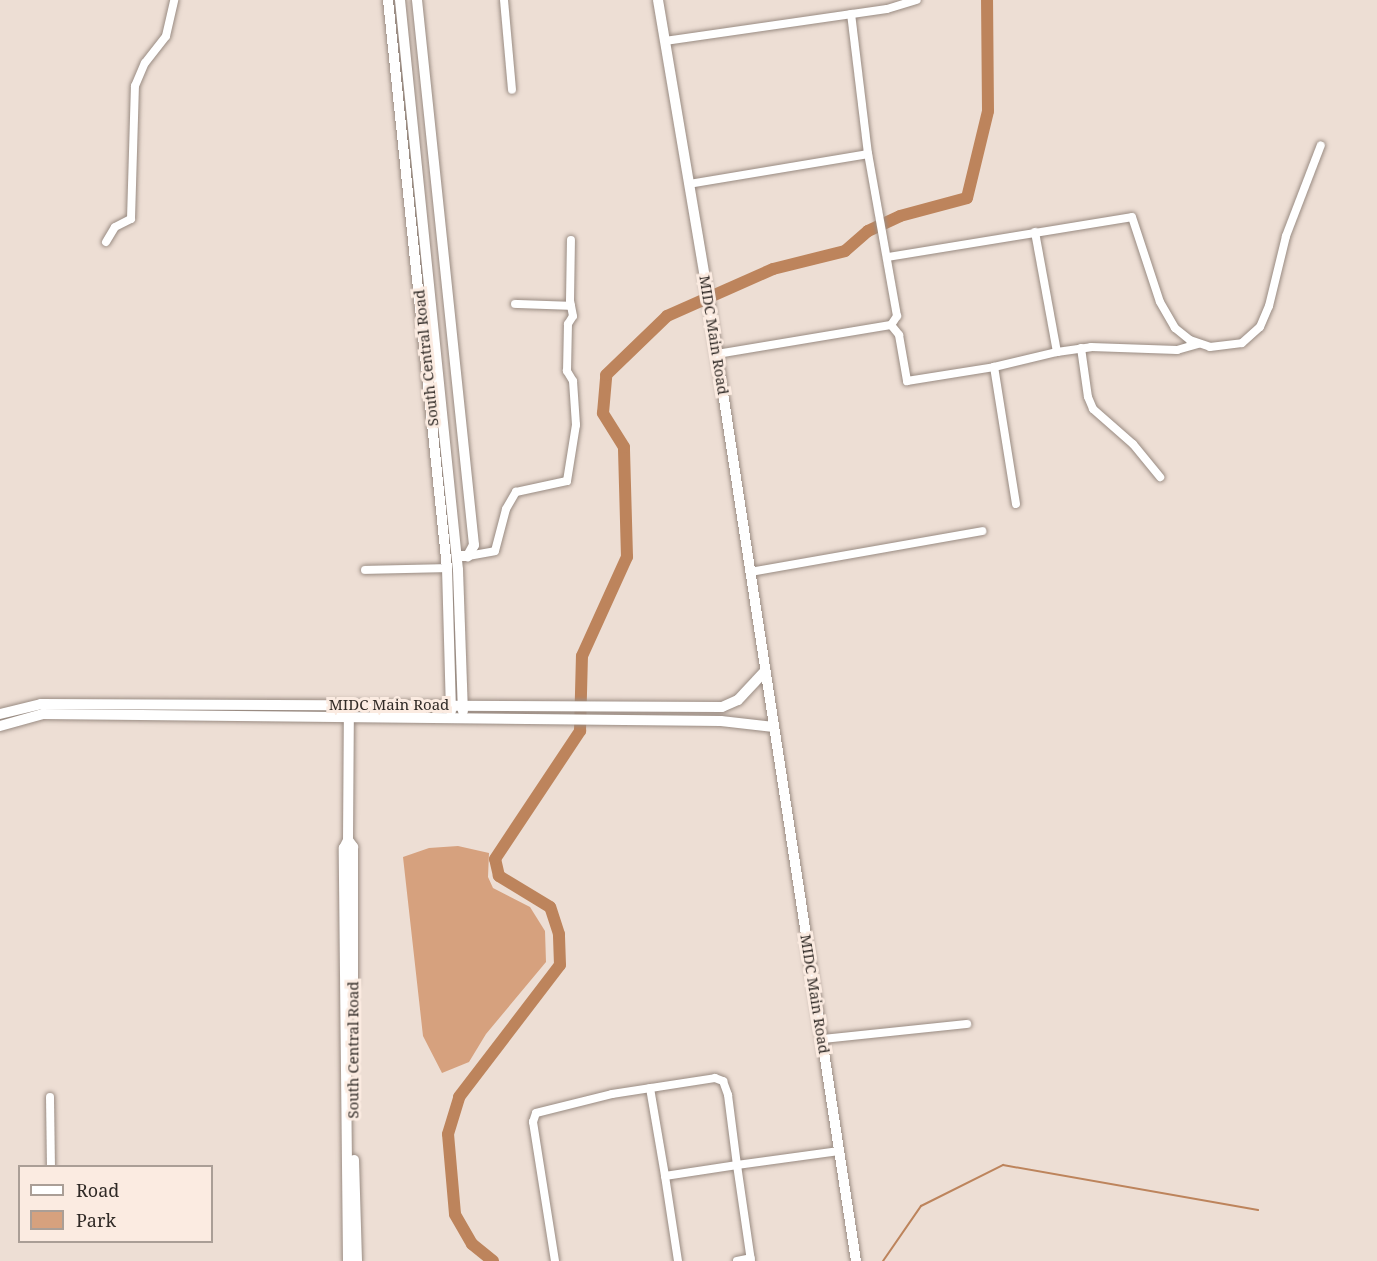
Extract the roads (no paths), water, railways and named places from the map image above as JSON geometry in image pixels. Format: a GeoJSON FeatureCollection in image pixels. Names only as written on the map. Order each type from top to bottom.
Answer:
{"type":"FeatureCollection","features":[{"type":"Feature","properties":{"kind":"street"},"geometry":{"type":"LineString","coordinates":[[106,242],[115,227],[131,219],[135,86],[145,63],[166,36],[174,0]]}},
{"type":"Feature","properties":{"kind":"street","name":"South Central Road"},"geometry":{"type":"LineString","coordinates":[[388,0],[462,556],[457,717]]}},
{"type":"Feature","properties":{"kind":"street","name":"South Central Road"},"geometry":{"type":"LineString","coordinates":[[400,0],[457,705]]}},
{"type":"Feature","properties":{"kind":"street"},"geometry":{"type":"LineString","coordinates":[[417,0],[474,544],[462,556]]}},
{"type":"Feature","properties":{"kind":"street"},"geometry":{"type":"LineString","coordinates":[[504,0],[512,90]]}},
{"type":"Feature","properties":{"kind":"street","name":"MIDC Main Road"},"geometry":{"type":"LineString","coordinates":[[658,0],[710,308],[856,1261]]}},
{"type":"Feature","properties":{"kind":"street"},"geometry":{"type":"LineString","coordinates":[[665,42],[851,14],[917,0]]}},
{"type":"Feature","properties":{"kind":"street"},"geometry":{"type":"LineString","coordinates":[[717,354],[891,325],[897,316],[885,236],[868,154],[851,14]]}},
{"type":"Feature","properties":{"kind":"street"},"geometry":{"type":"LineString","coordinates":[[888,257],[1132,217],[1160,302],[1175,328],[1198,344],[1210,347],[1242,343],[1260,327],[1286,236],[1321,145]]}},
{"type":"Feature","properties":{"kind":"street"},"geometry":{"type":"LineString","coordinates":[[689,184],[868,154]]}},
{"type":"Feature","properties":{"kind":"street"},"geometry":{"type":"LineString","coordinates":[[1035,232],[1058,352]]}},
{"type":"Feature","properties":{"kind":"street"},"geometry":{"type":"LineString","coordinates":[[462,556],[495,551],[506,509],[516,492],[567,481],[576,425],[573,381],[567,371],[571,306],[571,240]]}},
{"type":"Feature","properties":{"kind":"street"},"geometry":{"type":"LineString","coordinates":[[515,304],[571,306]]}},
{"type":"Feature","properties":{"kind":"street"},"geometry":{"type":"LineString","coordinates":[[891,325],[899,335],[907,381],[994,367],[1081,348],[1177,350],[1198,344]]}},
{"type":"Feature","properties":{"kind":"street"},"geometry":{"type":"LineString","coordinates":[[1081,348],[1088,397],[1093,409],[1133,444],[1160,477]]}},
{"type":"Feature","properties":{"kind":"street"},"geometry":{"type":"LineString","coordinates":[[994,367],[1016,504]]}},
{"type":"Feature","properties":{"kind":"street"},"geometry":{"type":"LineString","coordinates":[[750,572],[982,531]]}},
{"type":"Feature","properties":{"kind":"street"},"geometry":{"type":"LineString","coordinates":[[364,570],[447,568]]}},
{"type":"Feature","properties":{"kind":"street","name":"MIDC Main Road"},"geometry":{"type":"LineString","coordinates":[[0,726],[43,714],[349,711],[457,705],[731,706],[765,671]]}},
{"type":"Feature","properties":{"kind":"street","name":"MIDC Main Road"},"geometry":{"type":"LineString","coordinates":[[0,714],[40,704],[349,711],[457,717],[721,721],[774,727]]}},
{"type":"Feature","properties":{"kind":"street","name":"South Central Road"},"geometry":{"type":"LineString","coordinates":[[348,1261],[344,848],[348,840],[349,711]]}},
{"type":"Feature","properties":{"kind":"street","name":"South Central Road"},"geometry":{"type":"LineString","coordinates":[[348,840],[353,847],[357,1261]]}},
{"type":"Feature","properties":{"kind":"street"},"geometry":{"type":"LineString","coordinates":[[822,1039],[967,1024]]}},
{"type":"Feature","properties":{"kind":"street"},"geometry":{"type":"LineString","coordinates":[[555,1261],[533,1122],[536,1113],[650,1088],[715,1078],[723,1082],[751,1260],[737,1261]]}},
{"type":"Feature","properties":{"kind":"street"},"geometry":{"type":"LineString","coordinates":[[650,1088],[678,1261]]}},
{"type":"Feature","properties":{"kind":"street"},"geometry":{"type":"LineString","coordinates":[[50,1097],[51,1165]]}},
{"type":"Feature","properties":{"kind":"street"},"geometry":{"type":"LineString","coordinates":[[665,1176],[839,1151]]}},
{"type":"Feature","properties":{"kind":"waterway"},"geometry":{"type":"LineString","coordinates":[[493,1261],[472,1244],[455,1214],[448,1134],[459,1097],[560,965],[559,934],[550,907],[499,876],[495,859],[580,731],[582,656],[627,557],[624,447],[603,413],[606,375],[667,316],[773,269],[845,251],[868,231],[900,216],[967,198],[988,111],[987,0]]}},
{"type":"Feature","properties":{"kind":"waterway"},"geometry":{"type":"LineString","coordinates":[[883,1261],[921,1206],[1003,1165],[1258,1210]]}}]}
